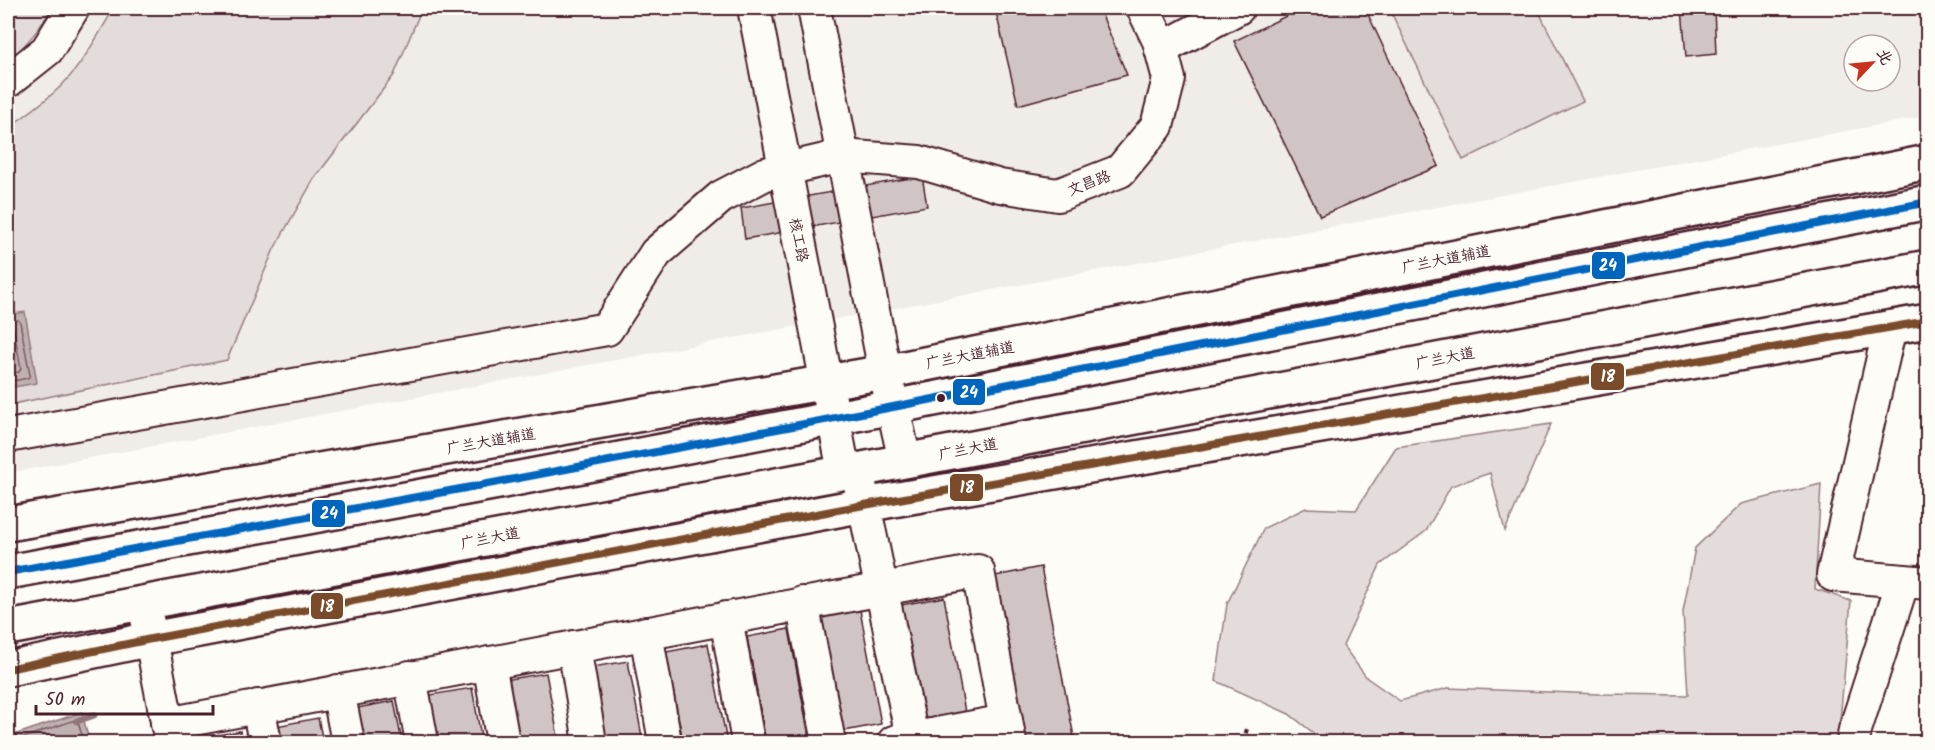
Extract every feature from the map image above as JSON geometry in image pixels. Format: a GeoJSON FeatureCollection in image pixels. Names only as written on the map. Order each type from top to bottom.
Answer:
{"type":"FeatureCollection","features":[{"type":"Feature","properties":{"kind":"main road","name":"广兰大道辅道"},"geometry":{"type":"LineString","coordinates":[[8,524],[885,372],[1928,162]]}},
{"type":"Feature","properties":{"kind":"main road"},"geometry":{"type":"LineString","coordinates":[[8,572],[893,407],[1928,202]]}},
{"type":"Feature","properties":{"kind":"main road","name":"广兰大道"},"geometry":{"type":"LineString","coordinates":[[8,628],[1928,267]]}},
{"type":"Feature","properties":{"kind":"main road"},"geometry":{"type":"LineString","coordinates":[[8,669],[151,639],[864,505],[1928,321]]}},
{"type":"Feature","properties":{"kind":"street"},"geometry":{"type":"LineString","coordinates":[[8,81],[47,50],[73,8]]}},
{"type":"Feature","properties":{"kind":"street","name":"核工路"},"geometry":{"type":"LineString","coordinates":[[754,8],[834,418],[864,505],[882,588],[906,741]]}},
{"type":"Feature","properties":{"kind":"street"},"geometry":{"type":"LineString","coordinates":[[814,8],[885,372],[905,461]]}},
{"type":"Feature","properties":{"kind":"street","name":"文昌路"},"geometry":{"type":"LineString","coordinates":[[8,436],[607,329],[656,253],[721,197],[765,174],[785,169],[842,156],[919,162],[1000,186],[1058,195],[1120,171],[1157,126],[1169,79],[1161,49],[1143,8]]}},
{"type":"Feature","properties":{"kind":"street"},"geometry":{"type":"LineString","coordinates":[[1161,49],[1238,8]]}},
{"type":"Feature","properties":{"kind":"street"},"geometry":{"type":"LineString","coordinates":[[1853,742],[1855,730],[1915,582],[1833,575],[1890,327]]}},
{"type":"Feature","properties":{"kind":"street"},"geometry":{"type":"LineString","coordinates":[[144,603],[169,733],[258,706],[978,571],[1008,732],[906,741]]}},
{"type":"Feature","properties":{"kind":"street"},"geometry":{"type":"LineString","coordinates":[[802,603],[829,742]]}},
{"type":"Feature","properties":{"kind":"street"},"geometry":{"type":"LineString","coordinates":[[726,618],[748,742]]}},
{"type":"Feature","properties":{"kind":"street"},"geometry":{"type":"LineString","coordinates":[[646,633],[665,742]]}},
{"type":"Feature","properties":{"kind":"street"},"geometry":{"type":"LineString","coordinates":[[574,646],[590,742]]}},
{"type":"Feature","properties":{"kind":"street"},"geometry":{"type":"LineString","coordinates":[[489,663],[503,742]]}},
{"type":"Feature","properties":{"kind":"street"},"geometry":{"type":"LineString","coordinates":[[410,678],[422,742]]}},
{"type":"Feature","properties":{"kind":"street"},"geometry":{"type":"LineString","coordinates":[[338,691],[348,742]]}},
{"type":"Feature","properties":{"kind":"street"},"geometry":{"type":"LineString","coordinates":[[258,706],[265,742]]}},
{"type":"Feature","properties":{"kind":"path"},"geometry":{"type":"LineString","coordinates":[[1243,742],[1247,729]]}},
{"type":"Feature","properties":{"kind":"shaded area"},"geometry":{"type":"Polygon","coordinates":[[[8,8],[1927,8],[1927,116],[8,473],[8,8]]]}},
{"type":"Feature","properties":{"kind":"shaded area"},"geometry":{"type":"Polygon","coordinates":[[[8,8],[51,8],[32,37],[8,61],[8,8]]]}},
{"type":"Feature","properties":{"kind":"shaded area"},"geometry":{"type":"Polygon","coordinates":[[[114,8],[422,8],[394,75],[314,179],[274,249],[227,360],[8,405],[8,128],[62,85],[77,68],[114,8]]]}},
{"type":"Feature","properties":{"kind":"shaded area"},"geometry":{"type":"Polygon","coordinates":[[[1389,8],[1537,8],[1583,101],[1463,160],[1389,8]]]}},
{"type":"Feature","properties":{"kind":"shaded area"},"geometry":{"type":"Polygon","coordinates":[[[1551,424],[1505,531],[1490,473],[1451,486],[1426,531],[1380,565],[1343,646],[1367,678],[1400,701],[1448,688],[1688,695],[1683,611],[1695,548],[1741,504],[1821,484],[1815,589],[1851,601],[1838,742],[1325,742],[1289,714],[1216,681],[1227,604],[1264,528],[1306,508],[1356,510],[1396,447],[1551,424]]]}},
{"type":"Feature","properties":{"kind":"water"},"geometry":{"type":"Polygon","coordinates":[[[25,312],[37,383],[8,388],[8,315],[25,312]]]}},
{"type":"Feature","properties":{"kind":"water"},"geometry":{"type":"Polygon","coordinates":[[[82,712],[89,741],[8,742],[8,737],[82,712]]]}},
{"type":"Feature","properties":{"kind":"building"},"geometry":{"type":"Polygon","coordinates":[[[995,8],[1099,8],[1127,75],[1018,105],[995,8]]]}},
{"type":"Feature","properties":{"kind":"building"},"geometry":{"type":"Polygon","coordinates":[[[1303,8],[1365,8],[1439,166],[1320,216],[1234,41],[1303,8]]]}},
{"type":"Feature","properties":{"kind":"building"},"geometry":{"type":"Polygon","coordinates":[[[1682,8],[1714,8],[1716,54],[1686,57],[1682,8]]]}},
{"type":"Feature","properties":{"kind":"building"},"geometry":{"type":"Polygon","coordinates":[[[922,176],[927,206],[745,239],[741,208],[922,176]]]}},
{"type":"Feature","properties":{"kind":"building"},"geometry":{"type":"Polygon","coordinates":[[[1041,567],[1075,742],[1027,742],[995,576],[1041,567]]]}},
{"type":"Feature","properties":{"kind":"building"},"geometry":{"type":"Polygon","coordinates":[[[944,597],[965,712],[923,719],[901,605],[944,597]]]}},
{"type":"Feature","properties":{"kind":"building"},"geometry":{"type":"Polygon","coordinates":[[[860,610],[881,724],[839,732],[818,618],[860,610]]]}},
{"type":"Feature","properties":{"kind":"building"},"geometry":{"type":"Polygon","coordinates":[[[789,629],[810,742],[766,742],[747,637],[789,629]]]}},
{"type":"Feature","properties":{"kind":"building"},"geometry":{"type":"Polygon","coordinates":[[[708,644],[727,742],[683,742],[666,652],[708,644]]]}},
{"type":"Feature","properties":{"kind":"building"},"geometry":{"type":"Polygon","coordinates":[[[628,661],[643,742],[599,742],[586,668],[628,661]]]}},
{"type":"Feature","properties":{"kind":"building"},"geometry":{"type":"Polygon","coordinates":[[[546,673],[559,742],[516,742],[504,680],[546,673]]]}},
{"type":"Feature","properties":{"kind":"building"},"geometry":{"type":"Polygon","coordinates":[[[472,688],[482,742],[438,742],[430,695],[472,688]]]}},
{"type":"Feature","properties":{"kind":"building"},"geometry":{"type":"Polygon","coordinates":[[[394,701],[402,742],[358,742],[352,709],[394,701]]]}},
{"type":"Feature","properties":{"kind":"building"},"geometry":{"type":"Polygon","coordinates":[[[318,718],[323,742],[279,742],[276,726],[318,718]]]}},
{"type":"Feature","properties":{"kind":"building"},"geometry":{"type":"Polygon","coordinates":[[[240,731],[242,742],[199,742],[198,739],[240,731]]]}},
{"type":"Feature","properties":{"kind":"waterway"},"geometry":{"type":"LineString","coordinates":[[77,721],[94,715]]}},
{"type":"Feature","properties":{"kind":"transit line","name":"24"},"geometry":{"type":"LineString","coordinates":[[8,572],[893,407],[1928,202]]}},
{"type":"Feature","properties":{"kind":"transit line","name":"18"},"geometry":{"type":"LineString","coordinates":[[8,669],[151,639],[864,505],[1928,321]]}}]}
